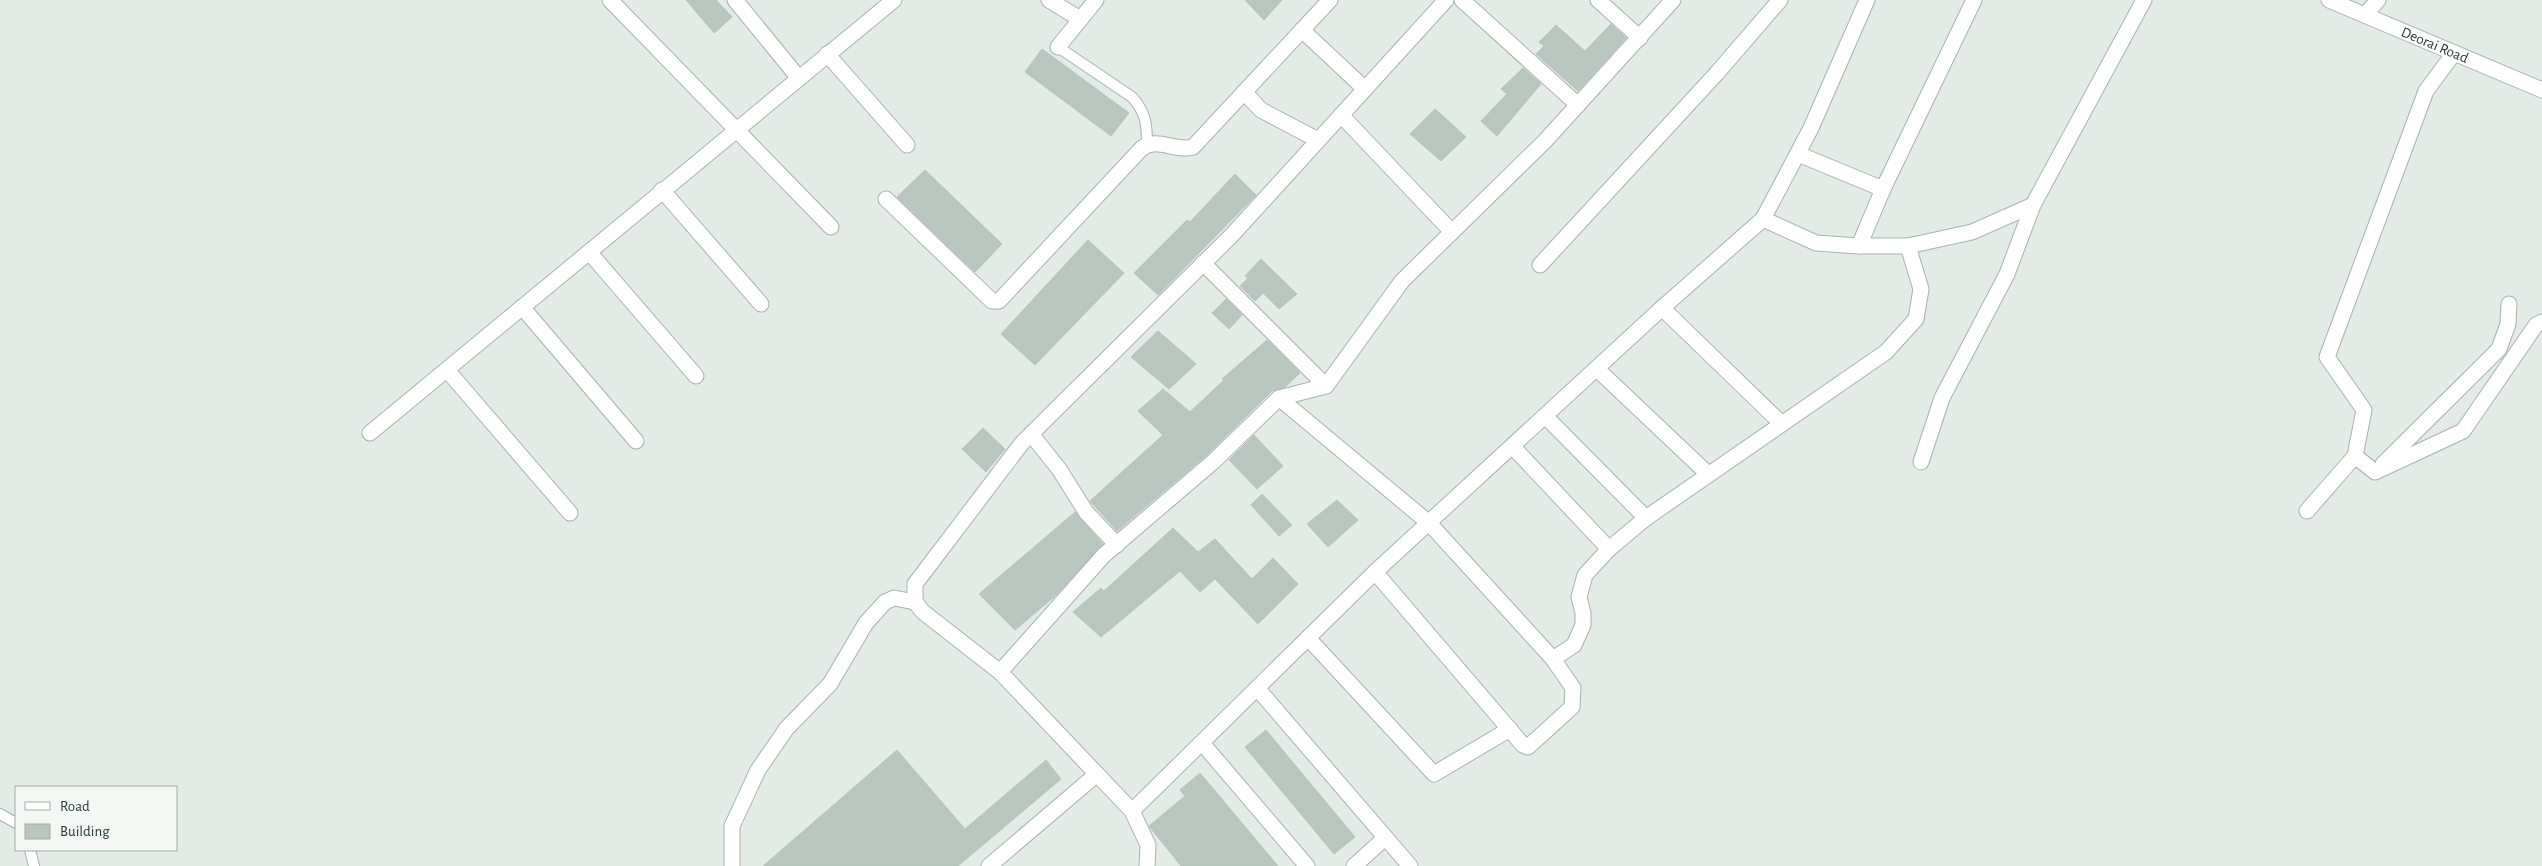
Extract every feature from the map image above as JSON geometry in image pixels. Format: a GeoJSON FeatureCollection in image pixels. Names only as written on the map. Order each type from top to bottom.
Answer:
{"type":"FeatureCollection","features":[{"type":"Feature","properties":{"kind":"street"},"geometry":{"type":"LineString","coordinates":[[610,0],[831,227]]}},
{"type":"Feature","properties":{"kind":"street"},"geometry":{"type":"LineString","coordinates":[[734,0],[798,77]]}},
{"type":"Feature","properties":{"kind":"street"},"geometry":{"type":"LineString","coordinates":[[370,433],[827,54],[876,5],[894,0]]}},
{"type":"Feature","properties":{"kind":"street"},"geometry":{"type":"LineString","coordinates":[[1049,0],[1080,19]]}},
{"type":"Feature","properties":{"kind":"street"},"geometry":{"type":"LineString","coordinates":[[1058,47],[1096,0]]}},
{"type":"Feature","properties":{"kind":"street"},"geometry":{"type":"LineString","coordinates":[[1147,866],[1148,845],[1132,811],[1000,672],[923,612],[915,602],[915,584],[1031,434],[1203,263],[1446,0]]}},
{"type":"Feature","properties":{"kind":"street"},"geometry":{"type":"LineString","coordinates":[[1462,0],[1578,105]]}},
{"type":"Feature","properties":{"kind":"street"},"geometry":{"type":"LineString","coordinates":[[1598,0],[1640,38]]}},
{"type":"Feature","properties":{"kind":"street"},"geometry":{"type":"LineString","coordinates":[[1000,672],[1104,555],[1214,461],[1280,398],[1326,386],[1402,281],[1546,141],[1673,0]]}},
{"type":"Feature","properties":{"kind":"street"},"geometry":{"type":"LineString","coordinates":[[1540,265],[1717,73],[1780,0]]}},
{"type":"Feature","properties":{"kind":"street"},"geometry":{"type":"LineString","coordinates":[[1132,811],[1375,572],[1662,308],[1763,219],[1798,154],[1868,0]]}},
{"type":"Feature","properties":{"kind":"street"},"geometry":{"type":"LineString","coordinates":[[1859,246],[1883,188],[1974,0]]}},
{"type":"Feature","properties":{"kind":"street"},"geometry":{"type":"LineString","coordinates":[[1921,462],[1942,398],[2008,274],[2033,206],[2144,0]]}},
{"type":"Feature","properties":{"kind":"street","name":"Deorai Road"},"geometry":{"type":"LineString","coordinates":[[2329,0],[2542,90]]}},
{"type":"Feature","properties":{"kind":"street"},"geometry":{"type":"LineString","coordinates":[[2365,15],[2378,0]]}},
{"type":"Feature","properties":{"kind":"street"},"geometry":{"type":"LineString","coordinates":[[886,199],[992,300],[999,300],[1147,144],[1154,143],[1186,149],[1192,147],[1302,30],[1322,2]]}},
{"type":"Feature","properties":{"kind":"street"},"geometry":{"type":"LineString","coordinates":[[1302,30],[1364,89]]}},
{"type":"Feature","properties":{"kind":"street"},"geometry":{"type":"LineString","coordinates":[[2307,511],[2354,456],[2364,410],[2327,357],[2426,91],[2454,53]]}},
{"type":"Feature","properties":{"kind":"street"},"geometry":{"type":"LineString","coordinates":[[827,54],[907,145]]}},
{"type":"Feature","properties":{"kind":"street"},"geometry":{"type":"LineString","coordinates":[[1244,92],[1261,110],[1318,140]]}},
{"type":"Feature","properties":{"kind":"street"},"geometry":{"type":"LineString","coordinates":[[1341,115],[1452,232]]}},
{"type":"Feature","properties":{"kind":"street"},"geometry":{"type":"LineString","coordinates":[[1798,154],[1883,188]]}},
{"type":"Feature","properties":{"kind":"street"},"geometry":{"type":"LineString","coordinates":[[662,190],[761,304]]}},
{"type":"Feature","properties":{"kind":"street"},"geometry":{"type":"LineString","coordinates":[[1763,219],[1816,243],[1859,246],[1908,246],[1972,232],[2033,206]]}},
{"type":"Feature","properties":{"kind":"street"},"geometry":{"type":"LineString","coordinates":[[1553,659],[1574,644],[1583,625],[1583,612],[1579,597],[1584,575],[1609,550],[1646,518],[1886,352],[1916,320],[1921,289],[1908,246]]}},
{"type":"Feature","properties":{"kind":"street"},"geometry":{"type":"LineString","coordinates":[[589,252],[696,376]]}},
{"type":"Feature","properties":{"kind":"street"},"geometry":{"type":"LineString","coordinates":[[1203,263],[1326,386]]}},
{"type":"Feature","properties":{"kind":"street"},"geometry":{"type":"LineString","coordinates":[[2375,472],[2450,396],[2482,368],[2499,349],[2508,324],[2509,304]]}},
{"type":"Feature","properties":{"kind":"street"},"geometry":{"type":"LineString","coordinates":[[522,307],[636,441]]}},
{"type":"Feature","properties":{"kind":"street"},"geometry":{"type":"LineString","coordinates":[[1662,308],[1782,424]]}},
{"type":"Feature","properties":{"kind":"street"},"geometry":{"type":"LineString","coordinates":[[2375,472],[2463,432],[2536,325],[2542,322]]}},
{"type":"Feature","properties":{"kind":"street"},"geometry":{"type":"LineString","coordinates":[[1597,369],[1708,474]]}},
{"type":"Feature","properties":{"kind":"street"},"geometry":{"type":"LineString","coordinates":[[447,370],[570,513]]}},
{"type":"Feature","properties":{"kind":"street"},"geometry":{"type":"LineString","coordinates":[[1280,398],[1429,523],[1553,659],[1573,688],[1572,707],[1528,747],[1523,745],[1375,572]]}},
{"type":"Feature","properties":{"kind":"street"},"geometry":{"type":"LineString","coordinates":[[1545,416],[1646,518]]}},
{"type":"Feature","properties":{"kind":"street"},"geometry":{"type":"LineString","coordinates":[[1031,434],[1059,469],[1086,512],[1117,545]]}},
{"type":"Feature","properties":{"kind":"street"},"geometry":{"type":"LineString","coordinates":[[1513,447],[1609,550]]}},
{"type":"Feature","properties":{"kind":"street"},"geometry":{"type":"LineString","coordinates":[[2354,456],[2375,472]]}},
{"type":"Feature","properties":{"kind":"street"},"geometry":{"type":"LineString","coordinates":[[732,866],[732,826],[758,770],[787,728],[830,684],[866,623],[885,602],[894,598],[915,602]]}},
{"type":"Feature","properties":{"kind":"street"},"geometry":{"type":"LineString","coordinates":[[1308,638],[1434,774],[1510,729]]}},
{"type":"Feature","properties":{"kind":"street"},"geometry":{"type":"LineString","coordinates":[[1258,688],[1410,866]]}},
{"type":"Feature","properties":{"kind":"street"},"geometry":{"type":"LineString","coordinates":[[1202,743],[1308,866]]}},
{"type":"Feature","properties":{"kind":"street"},"geometry":{"type":"LineString","coordinates":[[989,866],[1097,774]]}},
{"type":"Feature","properties":{"kind":"street"},"geometry":{"type":"LineString","coordinates":[[1354,866],[1385,838]]}},
{"type":"Feature","properties":{"kind":"lane"},"geometry":{"type":"LineString","coordinates":[[1058,47],[1132,97],[1140,106],[1147,124],[1147,144]]}},
{"type":"Feature","properties":{"kind":"lane"},"geometry":{"type":"LineString","coordinates":[[0,814],[15,822]]}},
{"type":"Feature","properties":{"kind":"lane"},"geometry":{"type":"LineString","coordinates":[[30,851],[34,866]]}},
{"type":"Feature","properties":{"kind":"building"},"geometry":{"type":"Polygon","coordinates":[[[686,0],[716,0],[732,17],[714,33],[686,0]]]}},
{"type":"Feature","properties":{"kind":"building"},"geometry":{"type":"Polygon","coordinates":[[[1245,0],[1282,0],[1264,20],[1245,0]]]}},
{"type":"Feature","properties":{"kind":"building"},"geometry":{"type":"Polygon","coordinates":[[[1611,24],[1626,38],[1578,91],[1536,54],[1544,46],[1539,42],[1556,25],[1585,51],[1611,24]]]}},
{"type":"Feature","properties":{"kind":"building"},"geometry":{"type":"Polygon","coordinates":[[[1042,49],[1129,113],[1111,136],[1025,72],[1042,49]]]}},
{"type":"Feature","properties":{"kind":"building"},"geometry":{"type":"Polygon","coordinates":[[[1523,68],[1541,84],[1497,136],[1481,121],[1507,94],[1501,89],[1523,68]]]}},
{"type":"Feature","properties":{"kind":"building"},"geometry":{"type":"Polygon","coordinates":[[[1435,109],[1466,137],[1441,161],[1410,134],[1435,109]]]}},
{"type":"Feature","properties":{"kind":"building"},"geometry":{"type":"Polygon","coordinates":[[[925,170],[1002,244],[975,272],[897,197],[925,170]]]}},
{"type":"Feature","properties":{"kind":"building"},"geometry":{"type":"Polygon","coordinates":[[[1235,174],[1256,195],[1158,295],[1134,273],[1187,220],[1190,222],[1235,174]]]}},
{"type":"Feature","properties":{"kind":"building"},"geometry":{"type":"Polygon","coordinates":[[[1088,240],[1124,273],[1035,365],[1001,334],[1088,240]]]}},
{"type":"Feature","properties":{"kind":"building"},"geometry":{"type":"Polygon","coordinates":[[[1261,259],[1297,294],[1279,309],[1263,293],[1255,301],[1240,286],[1248,278],[1245,276],[1261,259]]]}},
{"type":"Feature","properties":{"kind":"building"},"geometry":{"type":"Polygon","coordinates":[[[1226,299],[1242,315],[1229,329],[1212,313],[1226,299]]]}},
{"type":"Feature","properties":{"kind":"building"},"geometry":{"type":"Polygon","coordinates":[[[1158,331],[1196,364],[1169,389],[1131,357],[1158,331]]]}},
{"type":"Feature","properties":{"kind":"building"},"geometry":{"type":"Polygon","coordinates":[[[1267,340],[1300,373],[1285,387],[1272,391],[1208,454],[1117,531],[1090,501],[1163,435],[1138,411],[1163,389],[1190,412],[1224,380],[1222,379],[1267,340]]]}},
{"type":"Feature","properties":{"kind":"building"},"geometry":{"type":"Polygon","coordinates":[[[983,428],[1005,449],[986,472],[962,449],[983,428]]]}},
{"type":"Feature","properties":{"kind":"building"},"geometry":{"type":"Polygon","coordinates":[[[1254,435],[1283,466],[1257,489],[1229,460],[1254,435]]]}},
{"type":"Feature","properties":{"kind":"building"},"geometry":{"type":"Polygon","coordinates":[[[1262,494],[1292,525],[1279,536],[1251,505],[1262,494]]]}},
{"type":"Feature","properties":{"kind":"building"},"geometry":{"type":"Polygon","coordinates":[[[1337,500],[1358,520],[1328,547],[1307,524],[1337,500]]]}},
{"type":"Feature","properties":{"kind":"building"},"geometry":{"type":"Polygon","coordinates":[[[1075,512],[1103,544],[1055,596],[1015,630],[979,594],[1075,512]]]}},
{"type":"Feature","properties":{"kind":"building"},"geometry":{"type":"Polygon","coordinates":[[[1173,528],[1198,552],[1215,539],[1252,579],[1273,558],[1298,584],[1258,624],[1215,579],[1200,592],[1180,571],[1101,637],[1073,612],[1101,588],[1104,591],[1173,528]]]}},
{"type":"Feature","properties":{"kind":"building"},"geometry":{"type":"Polygon","coordinates":[[[1266,730],[1355,837],[1334,854],[1245,747],[1266,730]]]}},
{"type":"Feature","properties":{"kind":"building"},"geometry":{"type":"Polygon","coordinates":[[[897,750],[965,829],[1046,760],[1061,779],[958,866],[763,866],[897,750]]]}},
{"type":"Feature","properties":{"kind":"building"},"geometry":{"type":"Polygon","coordinates":[[[1200,773],[1278,866],[1181,866],[1149,826],[1185,796],[1180,790],[1200,773]]]}}]}
